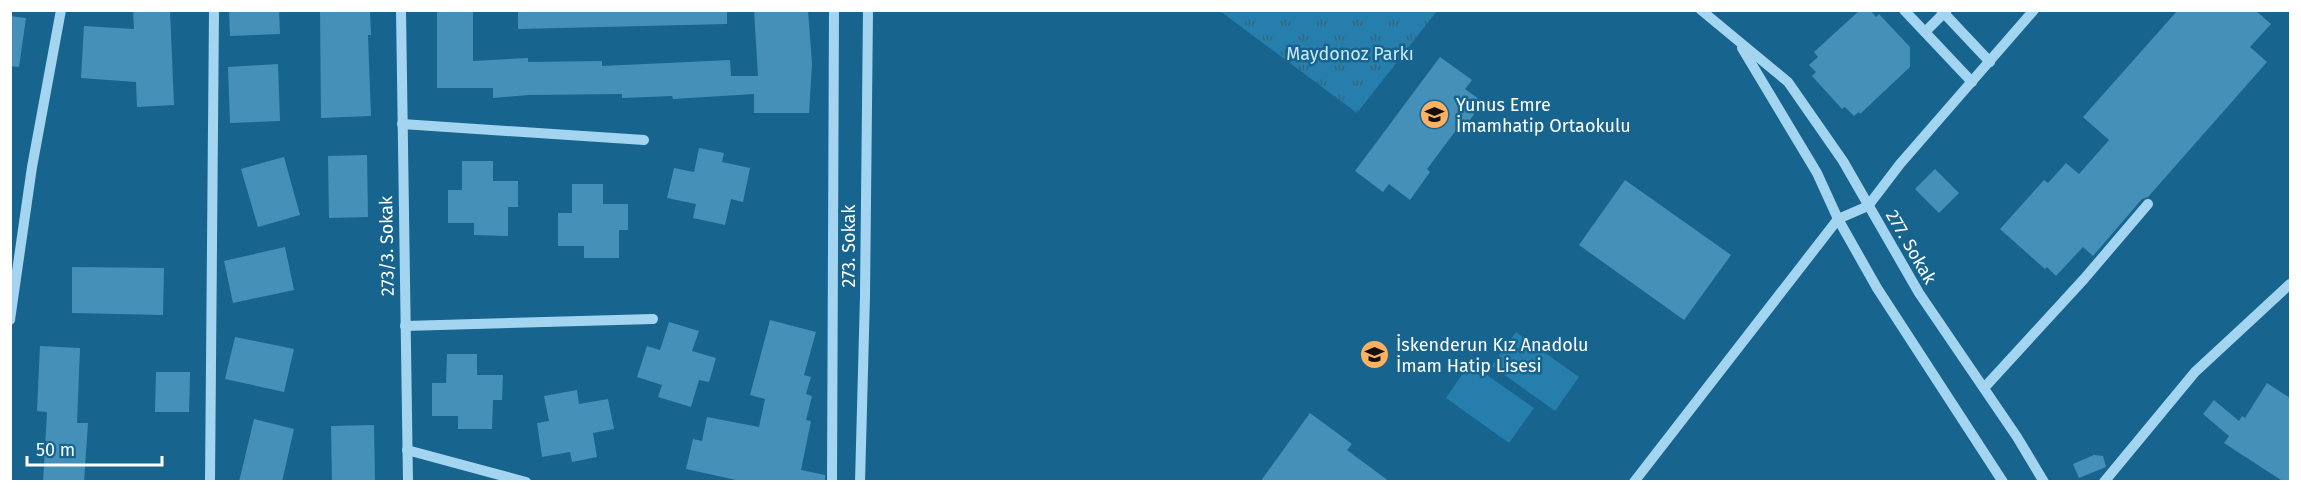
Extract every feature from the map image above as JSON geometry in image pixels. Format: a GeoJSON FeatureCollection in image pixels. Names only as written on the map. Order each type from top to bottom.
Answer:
{"type":"FeatureCollection","features":[{"type":"Feature","properties":{"kind":"street"},"geometry":{"type":"LineString","coordinates":[[10,320],[32,166],[61,10]]}},
{"type":"Feature","properties":{"kind":"street"},"geometry":{"type":"LineString","coordinates":[[210,482],[214,10]]}},
{"type":"Feature","properties":{"kind":"street","name":"273/3. Sokak"},"geometry":{"type":"LineString","coordinates":[[401,10],[408,482]]}},
{"type":"Feature","properties":{"kind":"street","name":"273. Sokak"},"geometry":{"type":"LineString","coordinates":[[832,482],[834,10]]}},
{"type":"Feature","properties":{"kind":"street","name":"273. Sokak"},"geometry":{"type":"LineString","coordinates":[[860,482],[865,296],[868,10]]}},
{"type":"Feature","properties":{"kind":"street","name":"277. Sokak"},"geometry":{"type":"LineString","coordinates":[[1701,10],[1788,82],[1843,162],[1919,293],[2017,437],[2044,482]]}},
{"type":"Feature","properties":{"kind":"street"},"geometry":{"type":"LineString","coordinates":[[1904,10],[1972,82]]}},
{"type":"Feature","properties":{"kind":"street"},"geometry":{"type":"LineString","coordinates":[[1634,482],[1838,219],[1868,206],[1900,164],[2034,10]]}},
{"type":"Feature","properties":{"kind":"street"},"geometry":{"type":"LineString","coordinates":[[1925,32],[1944,12],[1990,62]]}},
{"type":"Feature","properties":{"kind":"street","name":"277. Sokak"},"geometry":{"type":"LineString","coordinates":[[1738,40],[1817,173],[1838,219],[1877,288],[2002,482]]}},
{"type":"Feature","properties":{"kind":"street"},"geometry":{"type":"LineString","coordinates":[[402,124],[644,140]]}},
{"type":"Feature","properties":{"kind":"street"},"geometry":{"type":"LineString","coordinates":[[1984,388],[2084,279],[2148,204]]}},
{"type":"Feature","properties":{"kind":"street"},"geometry":{"type":"LineString","coordinates":[[2104,482],[2195,372],[2290,284]]}},
{"type":"Feature","properties":{"kind":"street"},"geometry":{"type":"LineString","coordinates":[[405,326],[653,319]]}},
{"type":"Feature","properties":{"kind":"street"},"geometry":{"type":"LineString","coordinates":[[408,450],[526,482]]}},
{"type":"Feature","properties":{"kind":"green space","name":"Maydonoz Parkı"},"geometry":{"type":"Polygon","coordinates":[[[1220,11],[1437,11],[1357,113],[1220,11]]]}},
{"type":"Feature","properties":{"kind":"green space"},"geometry":{"type":"Polygon","coordinates":[[[1516,332],[1579,377],[1555,411],[1492,366],[1516,332]]]}},
{"type":"Feature","properties":{"kind":"green space"},"geometry":{"type":"Polygon","coordinates":[[[1470,363],[1534,408],[1509,443],[1446,398],[1470,363]]]}},
{"type":"Feature","properties":{"kind":"building"},"geometry":{"type":"Polygon","coordinates":[[[133,10],[170,10],[174,105],[137,107],[136,82],[81,78],[84,26],[134,29],[133,10]]]}},
{"type":"Feature","properties":{"kind":"building"},"geometry":{"type":"Polygon","coordinates":[[[229,10],[279,10],[280,34],[230,36],[229,10]]]}},
{"type":"Feature","properties":{"kind":"building"},"geometry":{"type":"Polygon","coordinates":[[[320,10],[370,10],[371,35],[368,35],[371,116],[321,118],[320,10]]]}},
{"type":"Feature","properties":{"kind":"building"},"geometry":{"type":"Polygon","coordinates":[[[437,10],[473,10],[473,61],[528,58],[528,62],[602,61],[602,66],[730,60],[731,76],[758,76],[754,10],[808,10],[812,64],[809,113],[754,113],[754,94],[673,99],[672,96],[622,98],[622,94],[529,95],[493,98],[493,88],[437,88],[437,10]]]}},
{"type":"Feature","properties":{"kind":"building"},"geometry":{"type":"Polygon","coordinates":[[[518,10],[727,10],[727,24],[518,29],[518,10]]]}},
{"type":"Feature","properties":{"kind":"building"},"geometry":{"type":"Polygon","coordinates":[[[1860,10],[1870,10],[1876,17],[1879,14],[1910,47],[1910,67],[1860,114],[1859,112],[1854,116],[1845,107],[1842,109],[1812,76],[1816,72],[1809,65],[1818,57],[1814,52],[1860,10]]]}},
{"type":"Feature","properties":{"kind":"building"},"geometry":{"type":"Polygon","coordinates":[[[2178,10],[2255,10],[2271,24],[2250,47],[2267,62],[2093,256],[2083,247],[2056,276],[2000,229],[2044,180],[2048,183],[2066,163],[2079,174],[2109,140],[2083,117],[2178,10]]]}},
{"type":"Feature","properties":{"kind":"building"},"geometry":{"type":"Polygon","coordinates":[[[10,16],[26,18],[19,67],[10,66],[10,16]]]}},
{"type":"Feature","properties":{"kind":"building","name":"Yunus Emre İmamhatip Ortaokulu"},"geometry":{"type":"Polygon","coordinates":[[[1440,57],[1472,80],[1465,89],[1483,102],[1461,132],[1457,129],[1427,169],[1430,172],[1410,200],[1389,184],[1383,192],[1355,171],[1440,57]]]}},
{"type":"Feature","properties":{"kind":"building"},"geometry":{"type":"Polygon","coordinates":[[[278,64],[280,121],[230,123],[228,67],[278,64]]]}},
{"type":"Feature","properties":{"kind":"building"},"geometry":{"type":"Polygon","coordinates":[[[699,148],[724,153],[722,162],[750,168],[743,202],[731,199],[725,225],[693,218],[696,204],[667,198],[674,168],[694,172],[699,148]]]}},
{"type":"Feature","properties":{"kind":"building"},"geometry":{"type":"Polygon","coordinates":[[[367,155],[368,217],[329,218],[328,156],[367,155]]]}},
{"type":"Feature","properties":{"kind":"building"},"geometry":{"type":"Polygon","coordinates":[[[284,157],[300,215],[258,227],[241,169],[284,157]]]}},
{"type":"Feature","properties":{"kind":"building"},"geometry":{"type":"Polygon","coordinates":[[[462,161],[493,161],[493,181],[518,181],[518,207],[508,207],[508,236],[474,235],[474,223],[448,223],[448,190],[462,190],[462,161]]]}},
{"type":"Feature","properties":{"kind":"building"},"geometry":{"type":"Polygon","coordinates":[[[1935,169],[1959,193],[1939,213],[1915,189],[1935,169]]]}},
{"type":"Feature","properties":{"kind":"building"},"geometry":{"type":"Polygon","coordinates":[[[1625,180],[1731,255],[1684,320],[1579,245],[1625,180]]]}},
{"type":"Feature","properties":{"kind":"building"},"geometry":{"type":"Polygon","coordinates":[[[572,184],[603,184],[603,204],[628,204],[628,230],[619,230],[619,258],[584,258],[584,246],[558,246],[558,213],[572,213],[572,184]]]}},
{"type":"Feature","properties":{"kind":"building"},"geometry":{"type":"Polygon","coordinates":[[[285,247],[294,290],[233,303],[224,261],[285,247]]]}},
{"type":"Feature","properties":{"kind":"building"},"geometry":{"type":"Polygon","coordinates":[[[72,267],[164,268],[163,315],[72,313],[72,267]]]}},
{"type":"Feature","properties":{"kind":"building"},"geometry":{"type":"Polygon","coordinates":[[[770,320],[816,332],[804,375],[811,377],[806,394],[812,396],[806,420],[811,421],[801,470],[825,475],[825,482],[745,482],[686,469],[693,439],[702,441],[707,417],[759,427],[765,399],[750,395],[770,320]]]}},
{"type":"Feature","properties":{"kind":"building"},"geometry":{"type":"Polygon","coordinates":[[[669,322],[699,331],[692,351],[716,358],[709,382],[699,380],[691,407],[658,397],[662,385],[637,377],[647,346],[660,350],[669,322]]]}},
{"type":"Feature","properties":{"kind":"building"},"geometry":{"type":"Polygon","coordinates":[[[235,337],[294,349],[284,392],[225,379],[235,337]]]}},
{"type":"Feature","properties":{"kind":"building"},"geometry":{"type":"Polygon","coordinates":[[[40,346],[80,348],[77,423],[88,423],[84,482],[43,482],[47,412],[37,411],[40,346]]]}},
{"type":"Feature","properties":{"kind":"building"},"geometry":{"type":"Polygon","coordinates":[[[447,354],[477,354],[477,375],[503,375],[502,400],[493,400],[492,429],[458,429],[458,416],[432,416],[432,383],[446,383],[447,354]]]}},
{"type":"Feature","properties":{"kind":"building"},"geometry":{"type":"Polygon","coordinates":[[[156,372],[190,372],[189,412],[155,412],[156,372]]]}},
{"type":"Feature","properties":{"kind":"building"},"geometry":{"type":"Polygon","coordinates":[[[2267,383],[2290,398],[2290,482],[2284,482],[2224,443],[2229,436],[2203,414],[2214,400],[2239,421],[2242,416],[2245,418],[2267,383]]]}},
{"type":"Feature","properties":{"kind":"building"},"geometry":{"type":"Polygon","coordinates":[[[577,390],[579,404],[608,399],[614,429],[593,433],[597,457],[572,462],[570,452],[542,457],[537,423],[549,421],[544,396],[577,390]]]}},
{"type":"Feature","properties":{"kind":"building"},"geometry":{"type":"Polygon","coordinates":[[[1310,413],[1352,444],[1347,450],[1390,482],[1260,482],[1310,413]]]}},
{"type":"Feature","properties":{"kind":"building"},"geometry":{"type":"Polygon","coordinates":[[[254,419],[294,429],[282,482],[239,482],[254,419]]]}},
{"type":"Feature","properties":{"kind":"building"},"geometry":{"type":"Polygon","coordinates":[[[374,425],[375,482],[332,482],[331,426],[374,425]]]}},
{"type":"Feature","properties":{"kind":"building"},"geometry":{"type":"Polygon","coordinates":[[[2094,455],[2103,456],[2106,467],[2079,478],[2073,464],[2094,455]]]}},
{"type":"Feature","properties":{"kind":"place","name":"Yunus Emre İmamhatip Ortaokulu"},"geometry":{"type":"Point","coordinates":[1435,115]}},
{"type":"Feature","properties":{"kind":"place","name":"İskenderun Kız Anadolu İmam Hatip Lisesi"},"geometry":{"type":"Point","coordinates":[1375,355]}}]}
